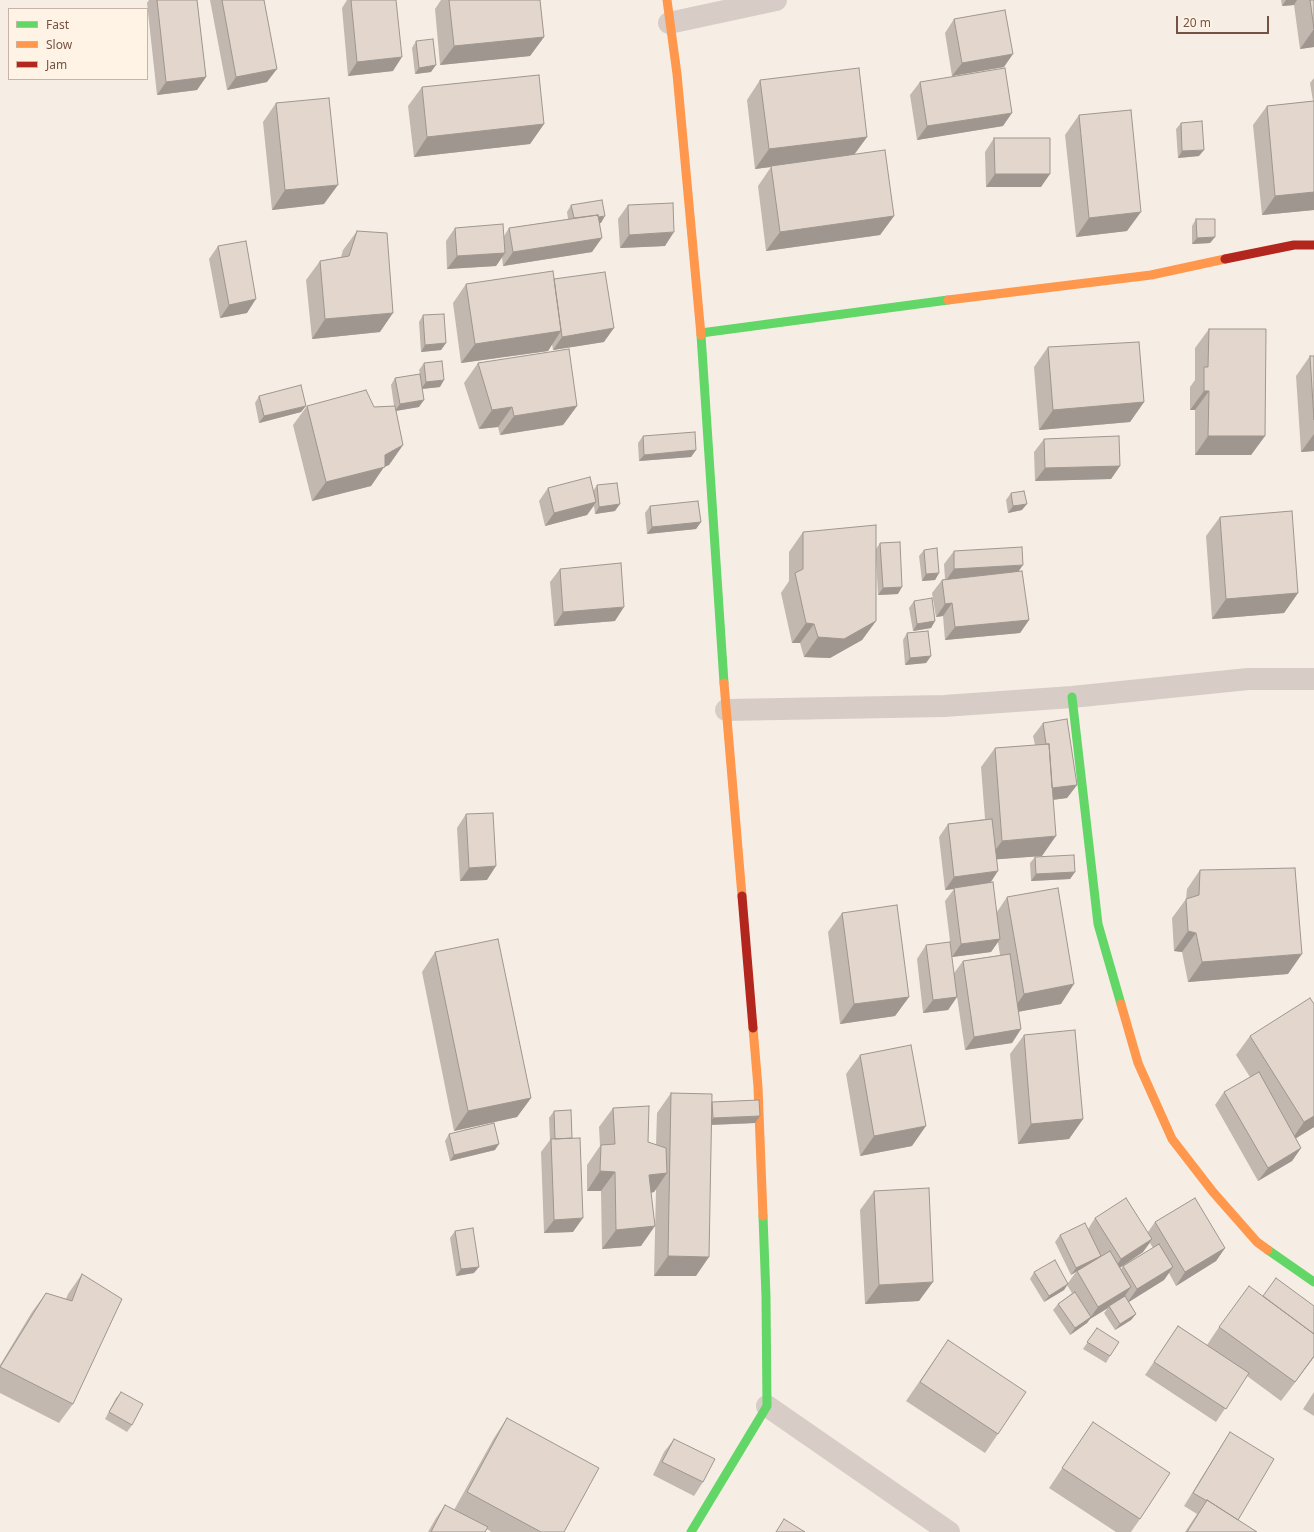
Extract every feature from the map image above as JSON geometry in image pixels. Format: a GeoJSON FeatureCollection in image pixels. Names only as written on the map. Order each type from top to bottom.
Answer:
{"type":"FeatureCollection","features":[{"type":"Feature","properties":{"kind":"street"},"geometry":{"type":"LineString","coordinates":[[667,0],[677,74],[701,333],[726,710],[758,1087],[766,1297],[767,1406],[691,1532]]}},
{"type":"Feature","properties":{"kind":"street"},"geometry":{"type":"LineString","coordinates":[[669,23],[776,0]]}},
{"type":"Feature","properties":{"kind":"street"},"geometry":{"type":"LineString","coordinates":[[701,333],[887,307],[1151,275],[1294,245],[1314,245]]}},
{"type":"Feature","properties":{"kind":"street"},"geometry":{"type":"LineString","coordinates":[[726,710],[944,706],[1072,697],[1248,679],[1314,679]]}},
{"type":"Feature","properties":{"kind":"street"},"geometry":{"type":"LineString","coordinates":[[1072,697],[1098,924],[1138,1063],[1172,1139],[1213,1192],[1258,1242],[1314,1282]]}},
{"type":"Feature","properties":{"kind":"street"},"geometry":{"type":"LineString","coordinates":[[767,1406],[949,1532]]}},
{"type":"Feature","properties":{"kind":"building"},"geometry":{"type":"Polygon","coordinates":[[[157,0],[197,0],[206,77],[166,82],[157,0]]]}},
{"type":"Feature","properties":{"kind":"building"},"geometry":{"type":"Polygon","coordinates":[[[222,0],[264,0],[277,69],[236,77],[222,0]]]}},
{"type":"Feature","properties":{"kind":"building"},"geometry":{"type":"Polygon","coordinates":[[[351,0],[396,0],[402,57],[357,62],[351,0]]]}},
{"type":"Feature","properties":{"kind":"building"},"geometry":{"type":"Polygon","coordinates":[[[449,0],[540,0],[544,37],[454,46],[449,0]]]}},
{"type":"Feature","properties":{"kind":"building"},"geometry":{"type":"Polygon","coordinates":[[[1310,0],[1314,0],[1314,29],[1310,0]]]}},
{"type":"Feature","properties":{"kind":"building"},"geometry":{"type":"Polygon","coordinates":[[[1005,10],[1013,54],[962,63],[954,19],[1005,10]]]}},
{"type":"Feature","properties":{"kind":"building"},"geometry":{"type":"Polygon","coordinates":[[[433,39],[436,65],[419,68],[416,41],[433,39]]]}},
{"type":"Feature","properties":{"kind":"building"},"geometry":{"type":"Polygon","coordinates":[[[859,68],[867,137],[769,149],[760,80],[859,68]]]}},
{"type":"Feature","properties":{"kind":"building"},"geometry":{"type":"Polygon","coordinates":[[[1005,68],[1012,113],[927,126],[920,82],[1005,68]]]}},
{"type":"Feature","properties":{"kind":"building"},"geometry":{"type":"Polygon","coordinates":[[[539,75],[544,124],[427,137],[422,87],[539,75]]]}},
{"type":"Feature","properties":{"kind":"building"},"geometry":{"type":"Polygon","coordinates":[[[329,98],[338,185],[285,190],[276,103],[329,98]]]}},
{"type":"Feature","properties":{"kind":"building"},"geometry":{"type":"Polygon","coordinates":[[[1314,101],[1314,192],[1275,196],[1267,106],[1314,101]]]}},
{"type":"Feature","properties":{"kind":"building"},"geometry":{"type":"Polygon","coordinates":[[[1131,110],[1141,212],[1089,218],[1079,115],[1131,110]]]}},
{"type":"Feature","properties":{"kind":"building"},"geometry":{"type":"Polygon","coordinates":[[[1202,121],[1204,150],[1182,151],[1181,123],[1202,121]]]}},
{"type":"Feature","properties":{"kind":"building"},"geometry":{"type":"Polygon","coordinates":[[[994,138],[1050,138],[1050,174],[995,174],[994,138]]]}},
{"type":"Feature","properties":{"kind":"building"},"geometry":{"type":"Polygon","coordinates":[[[885,150],[894,216],[780,232],[771,166],[885,150]]]}},
{"type":"Feature","properties":{"kind":"building"},"geometry":{"type":"Polygon","coordinates":[[[602,200],[605,216],[598,217],[598,215],[574,218],[571,205],[602,200]]]}},
{"type":"Feature","properties":{"kind":"building"},"geometry":{"type":"Polygon","coordinates":[[[673,203],[674,232],[629,235],[628,205],[673,203]]]}},
{"type":"Feature","properties":{"kind":"building"},"geometry":{"type":"Polygon","coordinates":[[[598,215],[602,238],[513,252],[509,228],[598,215]]]}},
{"type":"Feature","properties":{"kind":"building"},"geometry":{"type":"Polygon","coordinates":[[[1196,219],[1215,219],[1215,237],[1197,238],[1196,219]]]}},
{"type":"Feature","properties":{"kind":"building"},"geometry":{"type":"Polygon","coordinates":[[[503,224],[505,253],[457,256],[455,228],[503,224]]]}},
{"type":"Feature","properties":{"kind":"building"},"geometry":{"type":"Polygon","coordinates":[[[357,231],[387,233],[393,313],[325,319],[320,261],[349,256],[357,231]]]}},
{"type":"Feature","properties":{"kind":"building"},"geometry":{"type":"Polygon","coordinates":[[[246,241],[256,299],[229,305],[218,246],[246,241]]]}},
{"type":"Feature","properties":{"kind":"building"},"geometry":{"type":"Polygon","coordinates":[[[553,271],[561,331],[475,344],[466,284],[553,271]]]}},
{"type":"Feature","properties":{"kind":"building"},"geometry":{"type":"Polygon","coordinates":[[[605,272],[614,328],[562,337],[554,279],[605,272]]]}},
{"type":"Feature","properties":{"kind":"building"},"geometry":{"type":"Polygon","coordinates":[[[444,314],[446,343],[425,345],[423,315],[444,314]]]}},
{"type":"Feature","properties":{"kind":"building"},"geometry":{"type":"Polygon","coordinates":[[[1209,329],[1266,329],[1265,436],[1208,436],[1209,391],[1204,391],[1204,367],[1208,367],[1209,329]]]}},
{"type":"Feature","properties":{"kind":"building"},"geometry":{"type":"Polygon","coordinates":[[[1139,342],[1144,402],[1053,410],[1048,347],[1139,342]]]}},
{"type":"Feature","properties":{"kind":"building"},"geometry":{"type":"Polygon","coordinates":[[[569,349],[577,406],[514,416],[512,407],[492,410],[478,363],[569,349]]]}},
{"type":"Feature","properties":{"kind":"building"},"geometry":{"type":"Polygon","coordinates":[[[1310,356],[1314,356],[1314,420],[1310,356]]]}},
{"type":"Feature","properties":{"kind":"building"},"geometry":{"type":"Polygon","coordinates":[[[442,361],[444,380],[426,382],[424,363],[442,361]]]}},
{"type":"Feature","properties":{"kind":"building"},"geometry":{"type":"Polygon","coordinates":[[[420,374],[424,400],[400,404],[395,378],[420,374]]]}},
{"type":"Feature","properties":{"kind":"building"},"geometry":{"type":"Polygon","coordinates":[[[301,385],[306,406],[264,416],[259,396],[301,385]]]}},
{"type":"Feature","properties":{"kind":"building"},"geometry":{"type":"Polygon","coordinates":[[[366,390],[374,407],[395,406],[403,445],[385,455],[385,467],[326,482],[307,406],[366,390]]]}},
{"type":"Feature","properties":{"kind":"building"},"geometry":{"type":"Polygon","coordinates":[[[695,432],[696,450],[644,455],[643,436],[695,432]]]}},
{"type":"Feature","properties":{"kind":"building"},"geometry":{"type":"Polygon","coordinates":[[[1119,436],[1120,466],[1045,468],[1044,439],[1119,436]]]}},
{"type":"Feature","properties":{"kind":"building"},"geometry":{"type":"Polygon","coordinates":[[[590,477],[596,502],[554,513],[548,488],[590,477]]]}},
{"type":"Feature","properties":{"kind":"building"},"geometry":{"type":"Polygon","coordinates":[[[617,483],[620,504],[599,507],[597,485],[617,483]]]}},
{"type":"Feature","properties":{"kind":"building"},"geometry":{"type":"Polygon","coordinates":[[[1024,491],[1027,504],[1013,506],[1011,493],[1024,491]]]}},
{"type":"Feature","properties":{"kind":"building"},"geometry":{"type":"Polygon","coordinates":[[[698,501],[701,522],[652,527],[650,506],[698,501]]]}},
{"type":"Feature","properties":{"kind":"building"},"geometry":{"type":"Polygon","coordinates":[[[1292,511],[1298,593],[1226,599],[1220,517],[1292,511]]]}},
{"type":"Feature","properties":{"kind":"building"},"geometry":{"type":"Polygon","coordinates":[[[876,525],[876,621],[844,639],[818,637],[814,624],[806,623],[795,573],[803,569],[803,532],[876,525]]]}},
{"type":"Feature","properties":{"kind":"building"},"geometry":{"type":"Polygon","coordinates":[[[900,542],[902,587],[883,588],[880,543],[900,542]]]}},
{"type":"Feature","properties":{"kind":"building"},"geometry":{"type":"Polygon","coordinates":[[[1022,547],[1023,565],[954,569],[954,551],[1022,547]]]}},
{"type":"Feature","properties":{"kind":"building"},"geometry":{"type":"Polygon","coordinates":[[[937,548],[939,573],[926,574],[924,550],[937,548]]]}},
{"type":"Feature","properties":{"kind":"building"},"geometry":{"type":"Polygon","coordinates":[[[621,563],[624,607],[563,612],[560,569],[621,563]]]}},
{"type":"Feature","properties":{"kind":"building"},"geometry":{"type":"Polygon","coordinates":[[[1022,571],[1029,620],[955,627],[952,603],[945,604],[942,580],[1022,571]]]}},
{"type":"Feature","properties":{"kind":"building"},"geometry":{"type":"Polygon","coordinates":[[[932,598],[935,621],[917,624],[914,601],[932,598]]]}},
{"type":"Feature","properties":{"kind":"building"},"geometry":{"type":"Polygon","coordinates":[[[928,631],[931,656],[910,658],[907,633],[928,631]]]}},
{"type":"Feature","properties":{"kind":"building"},"geometry":{"type":"Polygon","coordinates":[[[1067,719],[1077,785],[1052,788],[1049,744],[1046,744],[1043,723],[1067,719]]]}},
{"type":"Feature","properties":{"kind":"building"},"geometry":{"type":"Polygon","coordinates":[[[1049,744],[1056,836],[1002,841],[995,748],[1049,744]]]}},
{"type":"Feature","properties":{"kind":"building"},"geometry":{"type":"Polygon","coordinates":[[[493,813],[496,866],[469,868],[466,814],[493,813]]]}},
{"type":"Feature","properties":{"kind":"building"},"geometry":{"type":"Polygon","coordinates":[[[992,819],[998,871],[954,877],[948,824],[992,819]]]}},
{"type":"Feature","properties":{"kind":"building"},"geometry":{"type":"Polygon","coordinates":[[[1074,855],[1075,872],[1036,874],[1035,857],[1074,855]]]}},
{"type":"Feature","properties":{"kind":"building"},"geometry":{"type":"Polygon","coordinates":[[[1295,868],[1302,954],[1202,962],[1196,933],[1188,931],[1186,899],[1199,895],[1200,870],[1295,868]]]}},
{"type":"Feature","properties":{"kind":"building"},"geometry":{"type":"Polygon","coordinates":[[[993,882],[1000,939],[961,944],[954,888],[993,882]]]}},
{"type":"Feature","properties":{"kind":"building"},"geometry":{"type":"Polygon","coordinates":[[[1058,888],[1074,984],[1024,994],[1007,897],[1058,888]]]}},
{"type":"Feature","properties":{"kind":"building"},"geometry":{"type":"Polygon","coordinates":[[[897,905],[909,997],[854,1004],[842,913],[897,905]]]}},
{"type":"Feature","properties":{"kind":"building"},"geometry":{"type":"Polygon","coordinates":[[[498,939],[531,1098],[468,1111],[435,952],[498,939]]]}},
{"type":"Feature","properties":{"kind":"building"},"geometry":{"type":"Polygon","coordinates":[[[950,942],[957,997],[933,1000],[926,945],[950,942]]]}},
{"type":"Feature","properties":{"kind":"building"},"geometry":{"type":"Polygon","coordinates":[[[1010,954],[1021,1029],[974,1037],[963,961],[1010,954]]]}},
{"type":"Feature","properties":{"kind":"building"},"geometry":{"type":"Polygon","coordinates":[[[1310,998],[1314,1004],[1314,1116],[1304,1122],[1250,1036],[1310,998]]]}},
{"type":"Feature","properties":{"kind":"building"},"geometry":{"type":"Polygon","coordinates":[[[1075,1030],[1083,1119],[1031,1124],[1024,1035],[1075,1030]]]}},
{"type":"Feature","properties":{"kind":"building"},"geometry":{"type":"Polygon","coordinates":[[[911,1045],[926,1126],[874,1136],[860,1055],[911,1045]]]}},
{"type":"Feature","properties":{"kind":"building"},"geometry":{"type":"Polygon","coordinates":[[[1259,1072],[1301,1148],[1268,1168],[1224,1092],[1259,1072]]]}},
{"type":"Feature","properties":{"kind":"building"},"geometry":{"type":"Polygon","coordinates":[[[671,1093],[712,1094],[709,1257],[668,1256],[671,1093]]]}},
{"type":"Feature","properties":{"kind":"building"},"geometry":{"type":"Polygon","coordinates":[[[759,1100],[760,1116],[713,1118],[712,1102],[759,1100]]]}},
{"type":"Feature","properties":{"kind":"building"},"geometry":{"type":"Polygon","coordinates":[[[649,1106],[648,1142],[666,1148],[667,1173],[649,1175],[655,1226],[616,1230],[615,1172],[600,1171],[601,1145],[615,1144],[613,1108],[649,1106]]]}},
{"type":"Feature","properties":{"kind":"building"},"geometry":{"type":"Polygon","coordinates":[[[571,1110],[572,1138],[555,1139],[554,1111],[571,1110]]]}},
{"type":"Feature","properties":{"kind":"building"},"geometry":{"type":"Polygon","coordinates":[[[494,1123],[499,1144],[454,1155],[449,1134],[494,1123]]]}},
{"type":"Feature","properties":{"kind":"building"},"geometry":{"type":"Polygon","coordinates":[[[580,1138],[583,1218],[554,1220],[551,1139],[580,1138]]]}},
{"type":"Feature","properties":{"kind":"building"},"geometry":{"type":"Polygon","coordinates":[[[929,1188],[933,1282],[879,1285],[874,1191],[929,1188]]]}},
{"type":"Feature","properties":{"kind":"building"},"geometry":{"type":"Polygon","coordinates":[[[1126,1198],[1152,1239],[1121,1259],[1095,1218],[1126,1198]]]}},
{"type":"Feature","properties":{"kind":"building"},"geometry":{"type":"Polygon","coordinates":[[[1195,1198],[1225,1248],[1185,1272],[1155,1222],[1195,1198]]]}},
{"type":"Feature","properties":{"kind":"building"},"geometry":{"type":"Polygon","coordinates":[[[1085,1223],[1101,1256],[1076,1268],[1060,1235],[1085,1223]]]}},
{"type":"Feature","properties":{"kind":"building"},"geometry":{"type":"Polygon","coordinates":[[[473,1228],[479,1267],[461,1269],[455,1231],[473,1228]]]}},
{"type":"Feature","properties":{"kind":"building"},"geometry":{"type":"Polygon","coordinates":[[[1159,1244],[1173,1267],[1137,1289],[1123,1266],[1159,1244]]]}},
{"type":"Feature","properties":{"kind":"building"},"geometry":{"type":"Polygon","coordinates":[[[1110,1251],[1131,1287],[1098,1307],[1077,1271],[1110,1251]]]}},
{"type":"Feature","properties":{"kind":"building"},"geometry":{"type":"Polygon","coordinates":[[[1055,1260],[1068,1284],[1049,1296],[1034,1272],[1055,1260]]]}},
{"type":"Feature","properties":{"kind":"building"},"geometry":{"type":"Polygon","coordinates":[[[82,1274],[122,1299],[73,1404],[0,1367],[46,1293],[72,1301],[82,1274]]]}},
{"type":"Feature","properties":{"kind":"building"},"geometry":{"type":"Polygon","coordinates":[[[1276,1278],[1314,1306],[1314,1334],[1263,1296],[1276,1278]]]}},
{"type":"Feature","properties":{"kind":"building"},"geometry":{"type":"Polygon","coordinates":[[[1249,1286],[1314,1334],[1314,1356],[1295,1382],[1219,1327],[1249,1286]]]}},
{"type":"Feature","properties":{"kind":"building"},"geometry":{"type":"Polygon","coordinates":[[[1075,1292],[1091,1317],[1075,1328],[1058,1304],[1075,1292]]]}},
{"type":"Feature","properties":{"kind":"building"},"geometry":{"type":"Polygon","coordinates":[[[1125,1296],[1136,1314],[1120,1324],[1109,1306],[1125,1296]]]}},
{"type":"Feature","properties":{"kind":"building"},"geometry":{"type":"Polygon","coordinates":[[[1178,1326],[1249,1373],[1226,1409],[1154,1362],[1178,1326]]]}},
{"type":"Feature","properties":{"kind":"building"},"geometry":{"type":"Polygon","coordinates":[[[1097,1328],[1119,1342],[1110,1356],[1087,1342],[1097,1328]]]}},
{"type":"Feature","properties":{"kind":"building"},"geometry":{"type":"Polygon","coordinates":[[[948,1340],[1026,1392],[998,1434],[920,1382],[948,1340]]]}},
{"type":"Feature","properties":{"kind":"building"},"geometry":{"type":"Polygon","coordinates":[[[121,1392],[143,1404],[132,1425],[109,1412],[121,1392]]]}},
{"type":"Feature","properties":{"kind":"building"},"geometry":{"type":"Polygon","coordinates":[[[507,1418],[599,1468],[564,1532],[541,1532],[467,1492],[507,1418]]]}},
{"type":"Feature","properties":{"kind":"building"},"geometry":{"type":"Polygon","coordinates":[[[1093,1422],[1170,1473],[1140,1519],[1062,1468],[1093,1422]]]}},
{"type":"Feature","properties":{"kind":"building"},"geometry":{"type":"Polygon","coordinates":[[[1230,1432],[1274,1459],[1238,1520],[1207,1500],[1193,1493],[1230,1432]]]}},
{"type":"Feature","properties":{"kind":"building"},"geometry":{"type":"Polygon","coordinates":[[[674,1439],[715,1459],[703,1482],[662,1462],[674,1439]]]}},
{"type":"Feature","properties":{"kind":"building"},"geometry":{"type":"Polygon","coordinates":[[[1207,1500],[1257,1532],[1187,1532],[1207,1500]]]}},
{"type":"Feature","properties":{"kind":"building"},"geometry":{"type":"Polygon","coordinates":[[[445,1505],[488,1527],[485,1532],[431,1532],[445,1505]]]}},
{"type":"Feature","properties":{"kind":"building"},"geometry":{"type":"Polygon","coordinates":[[[784,1519],[805,1532],[776,1532],[784,1519]]]}},
{"type":"Feature","properties":{"kind":"traffic: fast"},"geometry":{"type":"LineString","coordinates":[[701,333],[948,300]]}},
{"type":"Feature","properties":{"kind":"traffic: fast"},"geometry":{"type":"LineString","coordinates":[[701,335],[724,683]]}},
{"type":"Feature","properties":{"kind":"traffic: fast"},"geometry":{"type":"LineString","coordinates":[[1072,697],[1098,924],[1121,1004]]}},
{"type":"Feature","properties":{"kind":"traffic: fast"},"geometry":{"type":"LineString","coordinates":[[691,1532],[767,1406],[766,1297],[763,1216]]}},
{"type":"Feature","properties":{"kind":"traffic: fast"},"geometry":{"type":"LineString","coordinates":[[1268,1250],[1314,1282]]}},
{"type":"Feature","properties":{"kind":"traffic: slow"},"geometry":{"type":"LineString","coordinates":[[667,0],[677,74],[701,335]]}},
{"type":"Feature","properties":{"kind":"traffic: slow"},"geometry":{"type":"LineString","coordinates":[[948,300],[1151,275],[1225,259]]}},
{"type":"Feature","properties":{"kind":"traffic: slow"},"geometry":{"type":"LineString","coordinates":[[724,683],[742,896]]}},
{"type":"Feature","properties":{"kind":"traffic: slow"},"geometry":{"type":"LineString","coordinates":[[1121,1004],[1138,1063],[1172,1139],[1213,1192],[1257,1242],[1268,1250]]}},
{"type":"Feature","properties":{"kind":"traffic: slow"},"geometry":{"type":"LineString","coordinates":[[753,1028],[758,1087],[763,1216]]}},
{"type":"Feature","properties":{"kind":"traffic: jam"},"geometry":{"type":"LineString","coordinates":[[1225,259],[1294,245],[1314,245]]}},
{"type":"Feature","properties":{"kind":"traffic: jam"},"geometry":{"type":"LineString","coordinates":[[742,896],[753,1028]]}}]}
